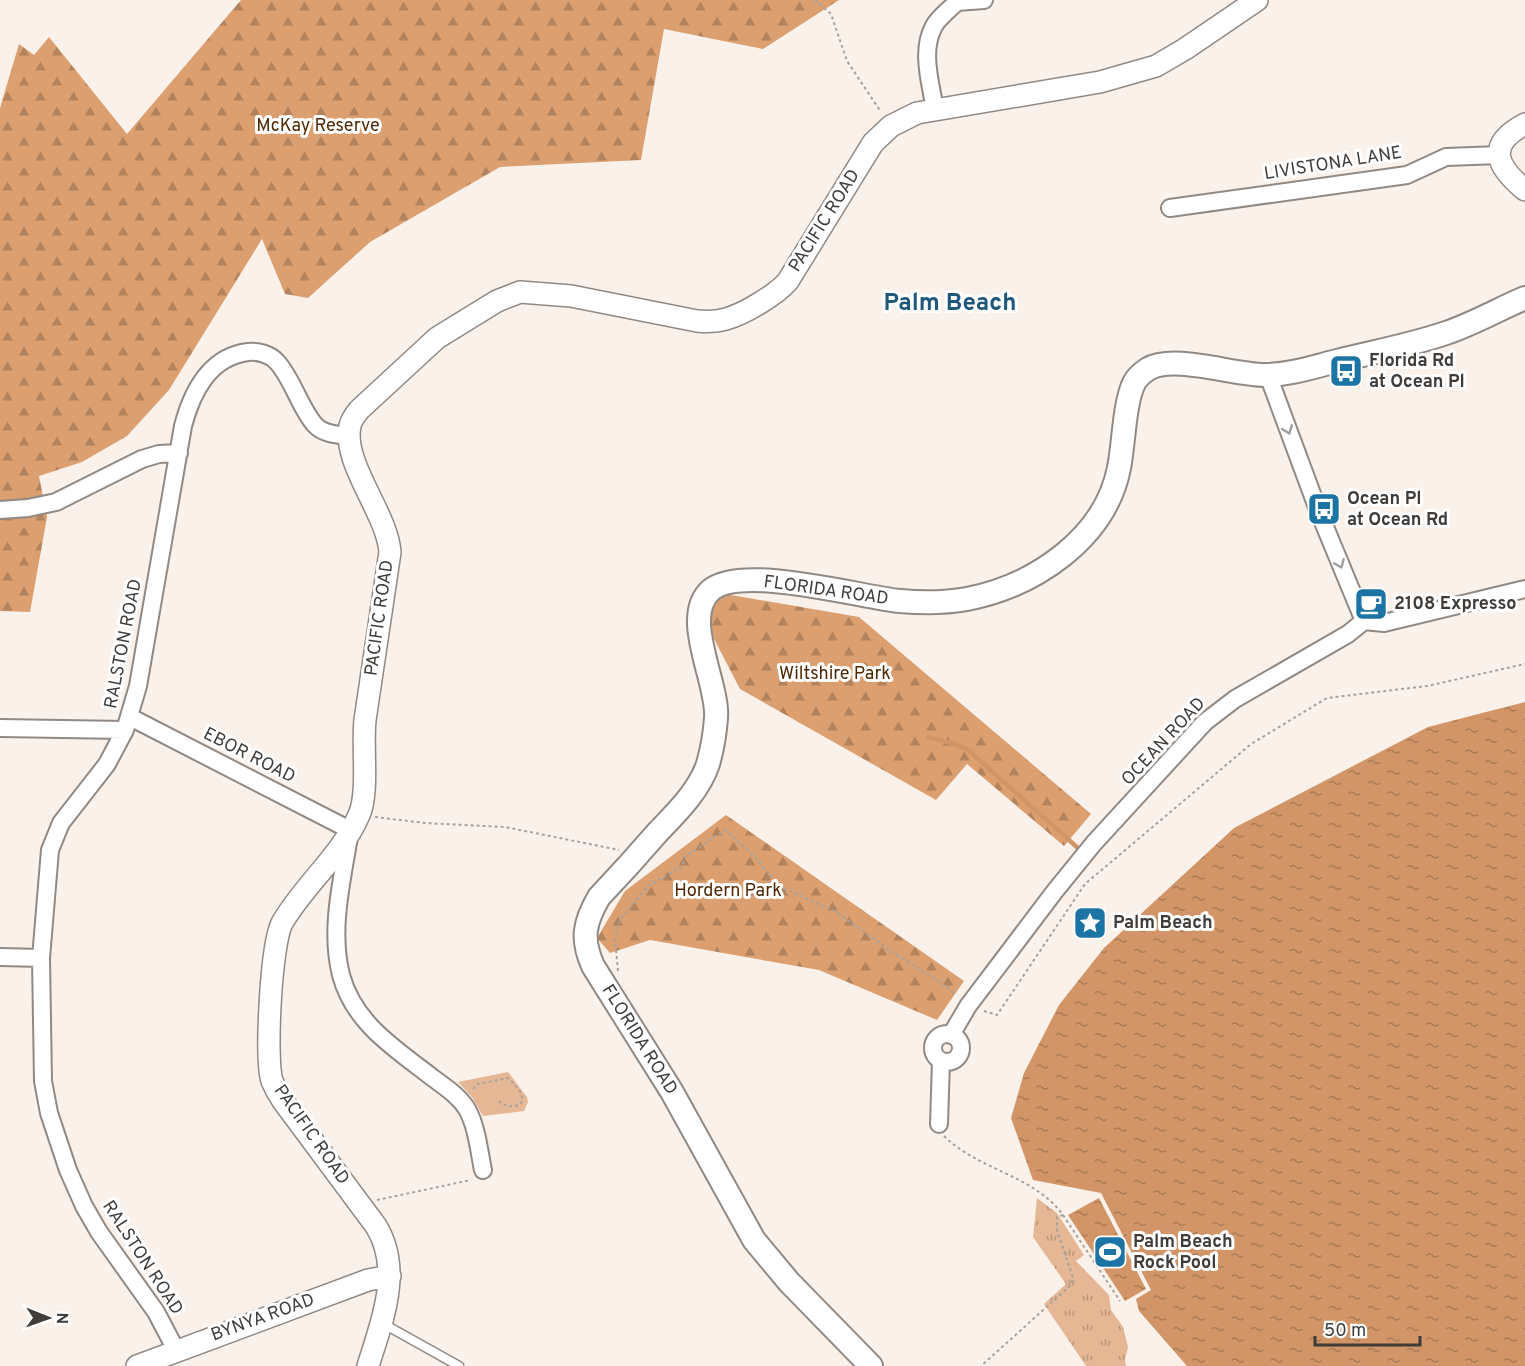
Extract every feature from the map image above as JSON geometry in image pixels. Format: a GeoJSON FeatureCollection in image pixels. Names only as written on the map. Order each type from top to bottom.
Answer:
{"type":"FeatureCollection","features":[{"type":"Feature","properties":{"kind":"main road","name":"FLORIDA ROAD"},"geometry":{"type":"LineString","coordinates":[[871,1366],[789,1282],[754,1240],[672,1092],[593,966],[586,951],[584,935],[591,912],[599,897],[688,800],[707,766],[716,715],[699,624],[700,608],[710,591],[724,583],[740,580],[782,582],[899,601],[932,603],[967,599],[1005,588],[1039,572],[1069,552],[1103,509],[1119,471],[1131,392],[1135,379],[1145,371],[1157,365],[1170,363],[1249,374],[1285,373],[1407,345],[1449,332],[1525,297]]}},
{"type":"Feature","properties":{"kind":"street"},"geometry":{"type":"LineString","coordinates":[[935,110],[927,57],[928,40],[934,25],[957,2],[984,0]]}},
{"type":"Feature","properties":{"kind":"street","name":"PACIFIC ROAD"},"geometry":{"type":"LineString","coordinates":[[368,1366],[381,1322],[390,1276],[386,1246],[376,1226],[283,1101],[272,1080],[269,1053],[273,959],[281,924],[301,895],[335,855],[355,822],[364,796],[365,720],[390,552],[387,533],[353,456],[349,436],[350,426],[359,410],[437,338],[496,301],[510,295],[532,292],[572,296],[697,321],[713,322],[728,319],[776,292],[788,281],[873,143],[891,126],[917,113],[1100,82],[1156,66],[1257,0]]}},
{"type":"Feature","properties":{"kind":"street"},"geometry":{"type":"LineString","coordinates":[[1525,124],[1506,136],[1500,155],[1502,168],[1525,190]]}},
{"type":"Feature","properties":{"kind":"street","name":"LIVISTONA LANE"},"geometry":{"type":"LineString","coordinates":[[1170,208],[1407,175],[1446,158],[1500,155]]}},
{"type":"Feature","properties":{"kind":"street","name":"RALSTON ROAD"},"geometry":{"type":"LineString","coordinates":[[176,1350],[156,1312],[99,1232],[68,1170],[48,1113],[43,1081],[40,958],[50,850],[60,823],[107,764],[128,724],[138,686],[189,405],[200,383],[212,368],[239,353],[251,351],[268,356],[278,363],[315,426],[329,433],[349,436]]}},
{"type":"Feature","properties":{"kind":"street"},"geometry":{"type":"LineString","coordinates":[[1268,375],[1318,510],[1364,621],[1384,623],[1525,589]]}},
{"type":"Feature","properties":{"kind":"street"},"geometry":{"type":"LineString","coordinates":[[0,510],[28,508],[56,502],[142,459],[159,454],[179,453]]}},
{"type":"Feature","properties":{"kind":"street","name":"OCEAN ROAD"},"geometry":{"type":"LineString","coordinates":[[939,1124],[941,1061],[952,1061],[960,1053],[959,1042],[951,1035],[968,1006],[1094,843],[1205,722],[1235,699],[1348,634],[1364,621]]}},
{"type":"Feature","properties":{"kind":"street","name":"EBOR ROAD"},"geometry":{"type":"LineString","coordinates":[[0,728],[128,724],[355,822]]}},
{"type":"Feature","properties":{"kind":"street"},"geometry":{"type":"LineString","coordinates":[[355,822],[336,924],[339,962],[347,994],[370,1028],[462,1103],[472,1122],[483,1170]]}},
{"type":"Feature","properties":{"kind":"street"},"geometry":{"type":"LineString","coordinates":[[0,957],[40,958]]}},
{"type":"Feature","properties":{"kind":"street","name":"BYNYA ROAD"},"geometry":{"type":"LineString","coordinates":[[137,1366],[368,1280],[390,1276]]}},
{"type":"Feature","properties":{"kind":"lane"},"geometry":{"type":"LineString","coordinates":[[381,1322],[459,1366]]}},
{"type":"Feature","properties":{"kind":"path"},"geometry":{"type":"LineString","coordinates":[[815,0],[831,14],[847,61],[891,126]]}},
{"type":"Feature","properties":{"kind":"path"},"geometry":{"type":"LineString","coordinates":[[618,978],[615,939],[620,920],[650,885],[682,867],[685,857],[725,830],[750,852],[781,887],[836,912],[889,950],[942,983],[968,1006],[997,1015],[1085,884],[1251,744],[1327,698],[1426,686],[1525,664]]}},
{"type":"Feature","properties":{"kind":"path"},"geometry":{"type":"LineString","coordinates":[[355,822],[505,827],[639,854]]}},
{"type":"Feature","properties":{"kind":"path"},"geometry":{"type":"LineString","coordinates":[[472,1089],[478,1084],[507,1078],[522,1096],[523,1101],[520,1105],[510,1107],[496,1099]]}},
{"type":"Feature","properties":{"kind":"path"},"geometry":{"type":"LineString","coordinates":[[939,1124],[945,1137],[961,1151],[1055,1203],[1120,1301]]}},
{"type":"Feature","properties":{"kind":"path"},"geometry":{"type":"LineString","coordinates":[[359,1204],[471,1180],[483,1170]]}},
{"type":"Feature","properties":{"kind":"path"},"geometry":{"type":"LineString","coordinates":[[981,1366],[1073,1281],[1057,1230],[1057,1216],[1063,1215]]}},
{"type":"Feature","properties":{"kind":"green space","name":"McKay Reserve"},"geometry":{"type":"Polygon","coordinates":[[[241,0],[839,0],[763,49],[664,29],[641,160],[500,167],[370,242],[308,298],[285,294],[262,239],[169,390],[127,436],[82,462],[39,476],[47,517],[30,612],[0,611],[0,108],[19,44],[34,55],[49,37],[127,134],[241,0]]]}},
{"type":"Feature","properties":{"kind":"green space","name":"Wiltshire Park"},"geometry":{"type":"Polygon","coordinates":[[[702,590],[859,617],[1091,814],[1064,846],[967,764],[936,800],[740,689],[697,606],[702,590]]]}},
{"type":"Feature","properties":{"kind":"green space","name":"Hordern Park"},"geometry":{"type":"Polygon","coordinates":[[[726,815],[964,981],[937,1020],[819,970],[650,940],[610,953],[597,938],[625,891],[726,815]]]}},
{"type":"Feature","properties":{"kind":"green space"},"geometry":{"type":"Polygon","coordinates":[[[508,1072],[527,1097],[528,1102],[524,1111],[483,1116],[472,1097],[458,1082],[508,1072]]]}},
{"type":"Feature","properties":{"kind":"green space"},"geometry":{"type":"Polygon","coordinates":[[[1037,1198],[1057,1213],[1084,1255],[1076,1261],[1109,1295],[1111,1310],[1123,1327],[1128,1347],[1126,1366],[1086,1366],[1044,1304],[1066,1284],[1033,1237],[1037,1198]]]}},
{"type":"Feature","properties":{"kind":"water"},"geometry":{"type":"Polygon","coordinates":[[[1525,702],[1525,1366],[1187,1366],[1139,1311],[1136,1299],[1151,1290],[1101,1193],[1033,1180],[1011,1118],[1024,1073],[1059,1005],[1104,948],[1234,828],[1428,727],[1525,702]]]}},
{"type":"Feature","properties":{"kind":"water","name":"Palm Beach Rock Pool"},"geometry":{"type":"Polygon","coordinates":[[[1099,1198],[1146,1289],[1125,1301],[1068,1215],[1099,1198]]]}},
{"type":"Feature","properties":{"kind":"waterway"},"geometry":{"type":"LineString","coordinates":[[928,737],[968,750],[1079,849]]}},
{"type":"Feature","properties":{"kind":"place","name":"Florida Rd at Ocean Pl"},"geometry":{"type":"Point","coordinates":[1346,371]}},
{"type":"Feature","properties":{"kind":"place","name":"Ocean Pl at Ocean Rd"},"geometry":{"type":"Point","coordinates":[1324,509]}},
{"type":"Feature","properties":{"kind":"place","name":"2108 Expresso"},"geometry":{"type":"Point","coordinates":[1371,604]}},
{"type":"Feature","properties":{"kind":"place","name":"Palm Beach"},"geometry":{"type":"Point","coordinates":[1090,923]}},
{"type":"Feature","properties":{"kind":"place","name":"Palm Beach Rock Pool"},"geometry":{"type":"Point","coordinates":[1110,1252]}},
{"type":"Feature","properties":{"kind":"district","name":"Palm Beach"},"geometry":{"type":"Point","coordinates":[950,304]}}]}
